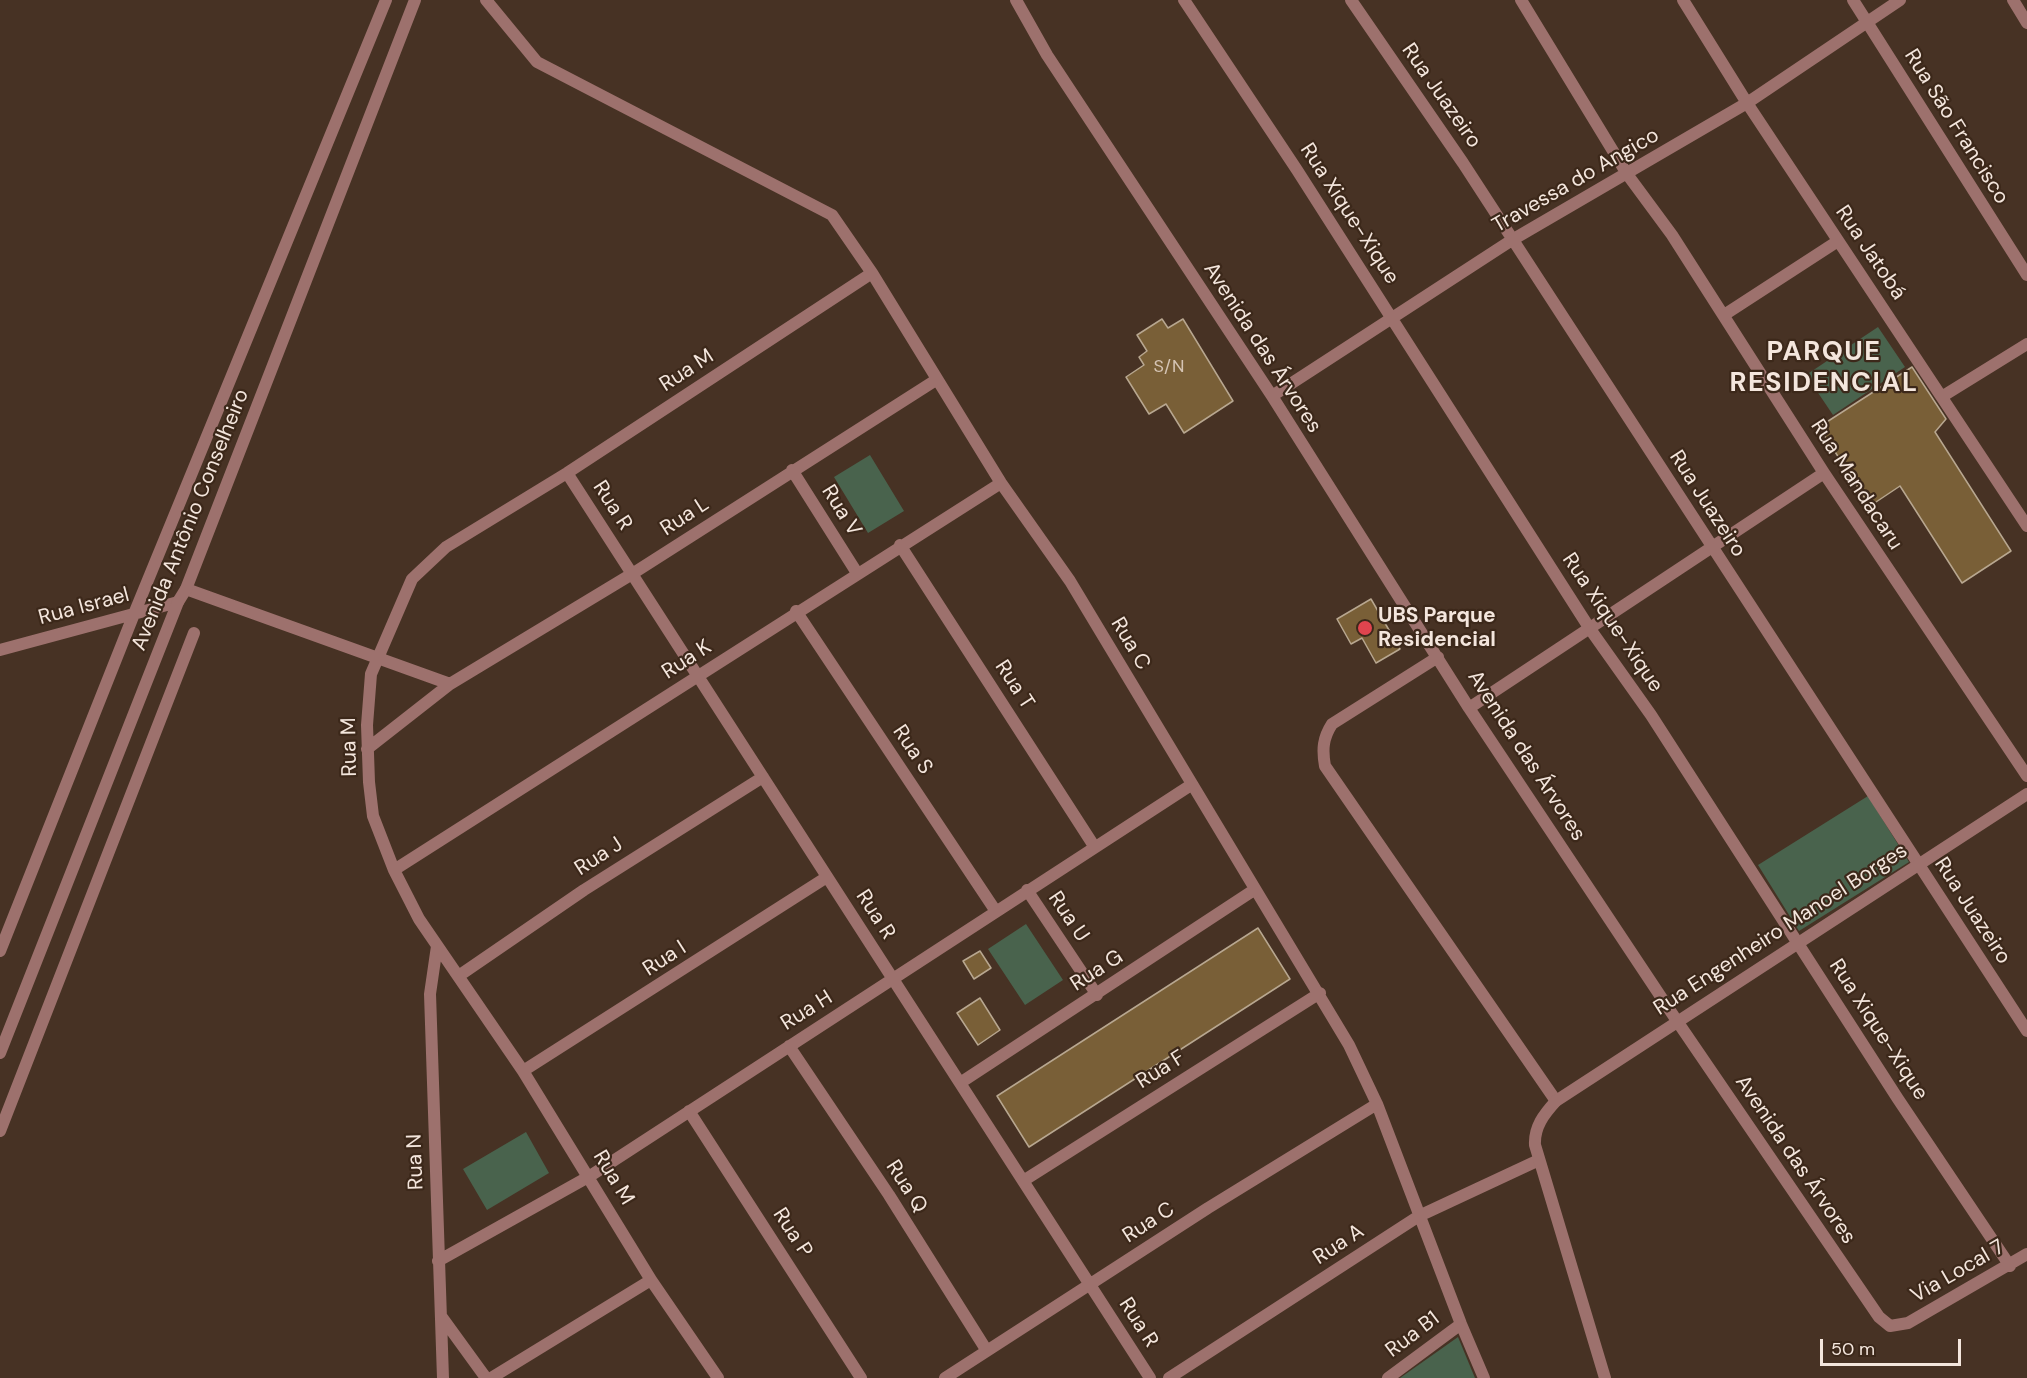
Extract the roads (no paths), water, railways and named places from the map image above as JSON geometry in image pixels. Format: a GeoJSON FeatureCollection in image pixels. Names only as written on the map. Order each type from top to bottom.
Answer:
{"type":"FeatureCollection","features":[{"type":"Feature","properties":{"kind":"street"},"geometry":{"type":"LineString","coordinates":[[0,951],[134,614],[386,0]]}},
{"type":"Feature","properties":{"kind":"street","name":"Avenida Antônio Conselheiro"},"geometry":{"type":"LineString","coordinates":[[0,1053],[178,602],[186,589],[415,0]]}},
{"type":"Feature","properties":{"kind":"street","name":"Rua C"},"geometry":{"type":"LineString","coordinates":[[486,0],[537,62],[832,215],[872,273],[1001,483],[1070,581],[1254,890],[1320,993],[1349,1045],[1377,1104],[1484,1378]]}},
{"type":"Feature","properties":{"kind":"street","name":"Avenida das Árvores"},"geometry":{"type":"LineString","coordinates":[[1016,0],[1054,64],[1272,396],[1469,708],[1677,1021],[1879,1317],[1890,1326],[1908,1323]]}},
{"type":"Feature","properties":{"kind":"street","name":"Rua Juazeiro"},"geometry":{"type":"LineString","coordinates":[[1351,0],[1463,163],[2027,1031]]}},
{"type":"Feature","properties":{"kind":"street","name":"Rua Mandacaru"},"geometry":{"type":"LineString","coordinates":[[1521,0],[1628,174],[1672,235],[1824,473],[2027,776]]}},
{"type":"Feature","properties":{"kind":"street","name":"Rua Jatobá"},"geometry":{"type":"LineString","coordinates":[[1683,0],[1838,241],[1943,396],[2027,526]]}},
{"type":"Feature","properties":{"kind":"street","name":"Rua São Francisco"},"geometry":{"type":"LineString","coordinates":[[1853,0],[1953,162],[2027,275]]}},
{"type":"Feature","properties":{"kind":"street","name":"Travessa do Angico"},"geometry":{"type":"LineString","coordinates":[[1272,396],[1512,240],[1748,103],[1900,0]]}},
{"type":"Feature","properties":{"kind":"street"},"geometry":{"type":"LineString","coordinates":[[2013,0],[2027,23]]}},
{"type":"Feature","properties":{"kind":"street","name":"Rua Xique-Xique"},"geometry":{"type":"LineString","coordinates":[[1187,1],[1392,317],[1590,629],[1651,715],[1898,1099],[2010,1266]]}},
{"type":"Feature","properties":{"kind":"street"},"geometry":{"type":"LineString","coordinates":[[1724,315],[1838,241]]}},
{"type":"Feature","properties":{"kind":"street","name":"Rua M"},"geometry":{"type":"LineString","coordinates":[[717,1378],[651,1280],[590,1176],[523,1071],[460,975],[419,919],[394,870],[374,816],[367,748],[371,674],[411,579],[446,547],[567,473],[872,273]]}},
{"type":"Feature","properties":{"kind":"street"},"geometry":{"type":"LineString","coordinates":[[1943,396],[2027,344]]}},
{"type":"Feature","properties":{"kind":"street","name":"Rua L"},"geometry":{"type":"LineString","coordinates":[[367,748],[450,684],[632,574],[936,380]]}},
{"type":"Feature","properties":{"kind":"street","name":"Rua V"},"geometry":{"type":"LineString","coordinates":[[792,470],[857,573]]}},
{"type":"Feature","properties":{"kind":"street","name":"Rua R"},"geometry":{"type":"LineString","coordinates":[[567,473],[1150,1378]]}},
{"type":"Feature","properties":{"kind":"street"},"geometry":{"type":"LineString","coordinates":[[1469,708],[1824,473]]}},
{"type":"Feature","properties":{"kind":"street","name":"Rua K"},"geometry":{"type":"LineString","coordinates":[[394,870],[796,611],[1001,483]]}},
{"type":"Feature","properties":{"kind":"street","name":"Rua T"},"geometry":{"type":"LineString","coordinates":[[900,545],[1094,846]]}},
{"type":"Feature","properties":{"kind":"street"},"geometry":{"type":"LineString","coordinates":[[186,589],[450,684]]}},
{"type":"Feature","properties":{"kind":"street","name":"Rua Israel"},"geometry":{"type":"LineString","coordinates":[[0,650],[178,602]]}},
{"type":"Feature","properties":{"kind":"street","name":"Rua S"},"geometry":{"type":"LineString","coordinates":[[796,611],[995,910]]}},
{"type":"Feature","properties":{"kind":"street"},"geometry":{"type":"LineString","coordinates":[[0,1131],[195,633]]}},
{"type":"Feature","properties":{"kind":"street"},"geometry":{"type":"LineString","coordinates":[[1438,657],[1332,724],[1325,735],[1323,746],[1325,766],[1556,1101],[1545,1113],[1535,1137],[1539,1160],[1605,1378]]}},
{"type":"Feature","properties":{"kind":"street","name":"Rua J"},"geometry":{"type":"LineString","coordinates":[[460,975],[584,890],[763,777]]}},
{"type":"Feature","properties":{"kind":"street","name":"Rua H"},"geometry":{"type":"LineString","coordinates":[[438,1261],[590,1176],[893,980],[995,910],[1191,785]]}},
{"type":"Feature","properties":{"kind":"street","name":"Rua Engenheiro Manoel Borges"},"geometry":{"type":"LineString","coordinates":[[1556,1101],[2027,794]]}},
{"type":"Feature","properties":{"kind":"street","name":"Rua I"},"geometry":{"type":"LineString","coordinates":[[523,1071],[827,877]]}},
{"type":"Feature","properties":{"kind":"street","name":"Rua U"},"geometry":{"type":"LineString","coordinates":[[1027,890],[1097,995]]}},
{"type":"Feature","properties":{"kind":"street","name":"Rua G"},"geometry":{"type":"LineString","coordinates":[[960,1083],[1254,890]]}},
{"type":"Feature","properties":{"kind":"street","name":"Rua N"},"geometry":{"type":"LineString","coordinates":[[437,946],[430,994],[443,1378]]}},
{"type":"Feature","properties":{"kind":"street","name":"Rua F"},"geometry":{"type":"LineString","coordinates":[[1023,1181],[1320,993]]}},
{"type":"Feature","properties":{"kind":"street","name":"Rua Q"},"geometry":{"type":"LineString","coordinates":[[789,1046],[890,1195],[987,1351]]}},
{"type":"Feature","properties":{"kind":"street","name":"Rua C"},"geometry":{"type":"LineString","coordinates":[[945,1378],[1208,1208],[1377,1104]]}},
{"type":"Feature","properties":{"kind":"street","name":"Rua P"},"geometry":{"type":"LineString","coordinates":[[689,1111],[861,1378]]}},
{"type":"Feature","properties":{"kind":"street","name":"Rua A"},"geometry":{"type":"LineString","coordinates":[[1169,1378],[1419,1216],[1539,1160]]}},
{"type":"Feature","properties":{"kind":"street","name":"Via Local 7"},"geometry":{"type":"LineString","coordinates":[[1908,1323],[2010,1266],[2027,1254]]}},
{"type":"Feature","properties":{"kind":"street"},"geometry":{"type":"LineString","coordinates":[[441,1316],[488,1378],[651,1280]]}},
{"type":"Feature","properties":{"kind":"street","name":"Rua B1"},"geometry":{"type":"LineString","coordinates":[[1388,1378],[1461,1324]]}},
{"type":"Feature","properties":{"kind":"place","name":"UBS Parque Residencial"},"geometry":{"type":"Point","coordinates":[1365,628]}},
{"type":"Feature","properties":{"kind":"district","name":"PARQUE RESIDENCIAL"},"geometry":{"type":"Point","coordinates":[1824,368]}}]}
